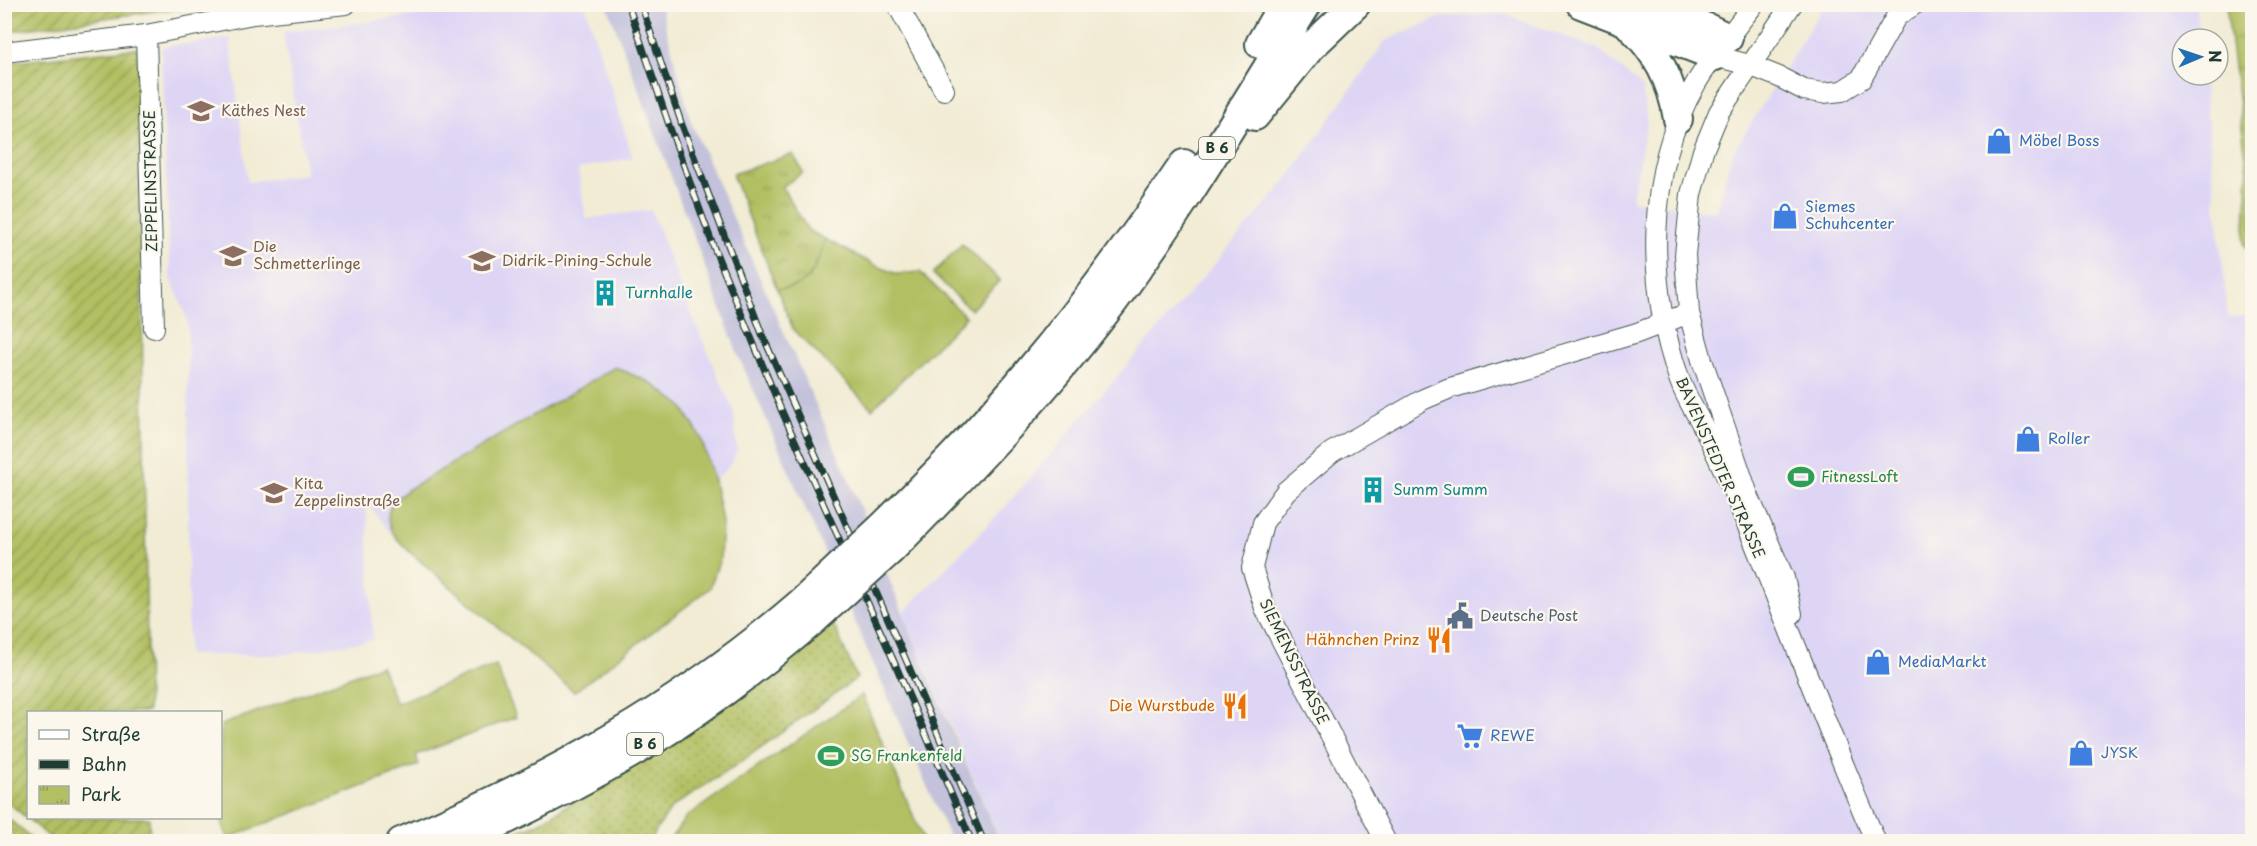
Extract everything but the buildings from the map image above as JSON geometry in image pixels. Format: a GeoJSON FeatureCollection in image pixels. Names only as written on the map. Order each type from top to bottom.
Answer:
{"type":"FeatureCollection","features":[{"type":"Feature","properties":{"kind":"highway","name":"B 6"},"geometry":{"type":"LineString","coordinates":[[459,842],[522,812],[633,753],[769,658],[809,610],[886,539],[959,450],[1027,374],[1088,317],[1115,280],[1283,4]]}},
{"type":"Feature","properties":{"kind":"highway","name":"B 6"},"geometry":{"type":"LineString","coordinates":[[1115,280],[1164,230],[1307,4]]}},
{"type":"Feature","properties":{"kind":"highway"},"geometry":{"type":"LineString","coordinates":[[1164,230],[1311,47],[1356,4]]}},
{"type":"Feature","properties":{"kind":"highway"},"geometry":{"type":"LineString","coordinates":[[1581,4],[1635,13],[1721,47]]}},
{"type":"Feature","properties":{"kind":"highway"},"geometry":{"type":"LineString","coordinates":[[1635,13],[1644,40],[1659,61],[1670,84],[1678,119]]}},
{"type":"Feature","properties":{"kind":"highway","name":"B 6"},"geometry":{"type":"LineString","coordinates":[[401,842],[512,793],[622,733],[809,610]]}},
{"type":"Feature","properties":{"kind":"street"},"geometry":{"type":"LineString","coordinates":[[4,52],[147,34],[253,14],[346,4]]}},
{"type":"Feature","properties":{"kind":"street"},"geometry":{"type":"LineString","coordinates":[[897,4],[944,90]]}},
{"type":"Feature","properties":{"kind":"street","name":"BAVENSTEDTER STRASSE"},"geometry":{"type":"LineString","coordinates":[[1754,4],[1695,84],[1678,119],[1661,183],[1657,226],[1656,267],[1664,324],[1681,383],[1737,500],[1804,663],[1833,741],[1876,842]]}},
{"type":"Feature","properties":{"kind":"street","name":"BAVENSTEDTER STRASSE"},"geometry":{"type":"LineString","coordinates":[[1792,4],[1719,112],[1703,151],[1691,194],[1684,255],[1689,313],[1702,360],[1748,495],[1784,578],[1804,663]]}},
{"type":"Feature","properties":{"kind":"street"},"geometry":{"type":"LineString","coordinates":[[1721,47],[1749,65],[1804,90],[1823,93],[1842,91],[1861,79],[1896,17],[1916,4]]}},
{"type":"Feature","properties":{"kind":"street","name":"ZEPPELINSTRASSE"},"geometry":{"type":"LineString","coordinates":[[147,34],[154,328]]}},
{"type":"Feature","properties":{"kind":"street","name":"SIEMENSSTRASSE"},"geometry":{"type":"LineString","coordinates":[[1386,842],[1265,608],[1252,568],[1263,523],[1286,491],[1332,452],[1424,399],[1450,388],[1664,324],[1689,313]]}},
{"type":"Feature","properties":{"kind":"shaded area","name":"Didrik-Pining-Schule"},"geometry":{"type":"Polygon","coordinates":[[[501,5],[585,5],[633,158],[578,169],[586,219],[651,210],[695,323],[734,412],[737,449],[731,464],[714,481],[701,438],[431,477],[407,490],[388,521],[393,536],[366,502],[373,640],[279,655],[188,655],[187,319],[170,275],[161,47],[230,38],[248,182],[306,174],[283,32],[501,5]]]}},
{"type":"Feature","properties":{"kind":"shaded area"},"geometry":{"type":"Polygon","coordinates":[[[607,5],[660,5],[691,122],[847,475],[929,677],[1000,841],[951,841],[738,355],[607,5]]]}},
{"type":"Feature","properties":{"kind":"shaded area"},"geometry":{"type":"Polygon","coordinates":[[[1824,5],[2196,5],[2198,27],[2170,27],[2170,87],[2204,87],[2228,317],[2252,315],[2252,841],[1001,841],[903,613],[1003,509],[1285,182],[1385,41],[1441,17],[1503,14],[1597,48],[1642,87],[1647,122],[1632,200],[1716,212],[1732,154],[1824,5]]]}},
{"type":"Feature","properties":{"kind":"green space"},"geometry":{"type":"Polygon","coordinates":[[[4,5],[221,5],[156,11],[5,32],[4,5]]]}},
{"type":"Feature","properties":{"kind":"green space"},"geometry":{"type":"Polygon","coordinates":[[[2226,5],[2252,5],[2252,256],[2244,244],[2248,173],[2226,5]]]}},
{"type":"Feature","properties":{"kind":"green space"},"geometry":{"type":"Polygon","coordinates":[[[138,48],[148,711],[27,711],[27,818],[5,800],[4,63],[138,48]]]}},
{"type":"Feature","properties":{"kind":"green space"},"geometry":{"type":"Polygon","coordinates":[[[793,154],[803,172],[782,187],[808,230],[825,239],[811,275],[798,285],[777,289],[732,174],[793,154]]]}},
{"type":"Feature","properties":{"kind":"green space"},"geometry":{"type":"Polygon","coordinates":[[[825,239],[897,274],[920,272],[966,317],[872,409],[793,329],[777,289],[798,285],[811,274],[825,239]]]}},
{"type":"Feature","properties":{"kind":"green space"},"geometry":{"type":"Polygon","coordinates":[[[962,244],[1000,280],[971,310],[933,274],[962,244]]]}},
{"type":"Feature","properties":{"kind":"green space"},"geometry":{"type":"Polygon","coordinates":[[[615,367],[651,383],[682,406],[701,438],[714,481],[722,522],[720,558],[710,588],[574,692],[407,549],[392,532],[388,519],[393,502],[407,490],[615,367]]]}},
{"type":"Feature","properties":{"kind":"green space"},"geometry":{"type":"Polygon","coordinates":[[[833,623],[857,678],[735,766],[672,807],[649,841],[488,842],[538,824],[769,676],[833,623]]]}},
{"type":"Feature","properties":{"kind":"green space"},"geometry":{"type":"Polygon","coordinates":[[[381,665],[396,703],[496,665],[516,717],[416,755],[419,765],[228,838],[220,819],[222,725],[381,665]]]}},
{"type":"Feature","properties":{"kind":"green space","name":"SG Frankenfeld"},"geometry":{"type":"Polygon","coordinates":[[[862,695],[924,841],[669,841],[686,817],[862,695]]]}},
{"type":"Feature","properties":{"kind":"green space"},"geometry":{"type":"Polygon","coordinates":[[[5,816],[35,841],[15,841],[5,825],[5,816]]]}},
{"type":"Feature","properties":{"kind":"green space"},"geometry":{"type":"Polygon","coordinates":[[[28,819],[149,819],[150,841],[54,841],[28,819]]]}},
{"type":"Feature","properties":{"kind":"railway"},"geometry":{"type":"LineString","coordinates":[[628,4],[714,248],[780,407],[972,842]]}},
{"type":"Feature","properties":{"kind":"railway"},"geometry":{"type":"LineString","coordinates":[[641,4],[682,125],[762,334],[984,842]]}},
{"type":"Feature","properties":{"kind":"place","name":"Käthes Nest"},"geometry":{"type":"Point","coordinates":[201,111]}},
{"type":"Feature","properties":{"kind":"place","name":"Möbel Boss"},"geometry":{"type":"Point","coordinates":[1999,141]}},
{"type":"Feature","properties":{"kind":"place","name":"Siemes Schuhcenter"},"geometry":{"type":"Point","coordinates":[1785,216]}},
{"type":"Feature","properties":{"kind":"place","name":"Die Schmetterlinge"},"geometry":{"type":"Point","coordinates":[233,256]}},
{"type":"Feature","properties":{"kind":"place","name":"Didrik-Pining-Schule"},"geometry":{"type":"Point","coordinates":[482,261]}},
{"type":"Feature","properties":{"kind":"place","name":"Turnhalle"},"geometry":{"type":"Point","coordinates":[605,293]}},
{"type":"Feature","properties":{"kind":"place","name":"Roller"},"geometry":{"type":"Point","coordinates":[2028,439]}},
{"type":"Feature","properties":{"kind":"place","name":"FitnessLoft"},"geometry":{"type":"Point","coordinates":[1801,477]}},
{"type":"Feature","properties":{"kind":"place","name":"Summ Summ"},"geometry":{"type":"Point","coordinates":[1373,490]}},
{"type":"Feature","properties":{"kind":"place","name":"Kita Zeppelinstraße"},"geometry":{"type":"Point","coordinates":[274,493]}},
{"type":"Feature","properties":{"kind":"place","name":"Deutsche Post"},"geometry":{"type":"Point","coordinates":[1460,616]}},
{"type":"Feature","properties":{"kind":"place","name":"Hähnchen Prinz"},"geometry":{"type":"Point","coordinates":[1439,640]}},
{"type":"Feature","properties":{"kind":"place","name":"MediaMarkt"},"geometry":{"type":"Point","coordinates":[1878,662]}},
{"type":"Feature","properties":{"kind":"place","name":"Die Wurstbude"},"geometry":{"type":"Point","coordinates":[1235,706]}},
{"type":"Feature","properties":{"kind":"place","name":"REWE"},"geometry":{"type":"Point","coordinates":[1470,736]}},
{"type":"Feature","properties":{"kind":"place","name":"JYSK"},"geometry":{"type":"Point","coordinates":[2081,753]}},
{"type":"Feature","properties":{"kind":"place","name":"SG Frankenfeld"},"geometry":{"type":"Point","coordinates":[831,756]}}]}
